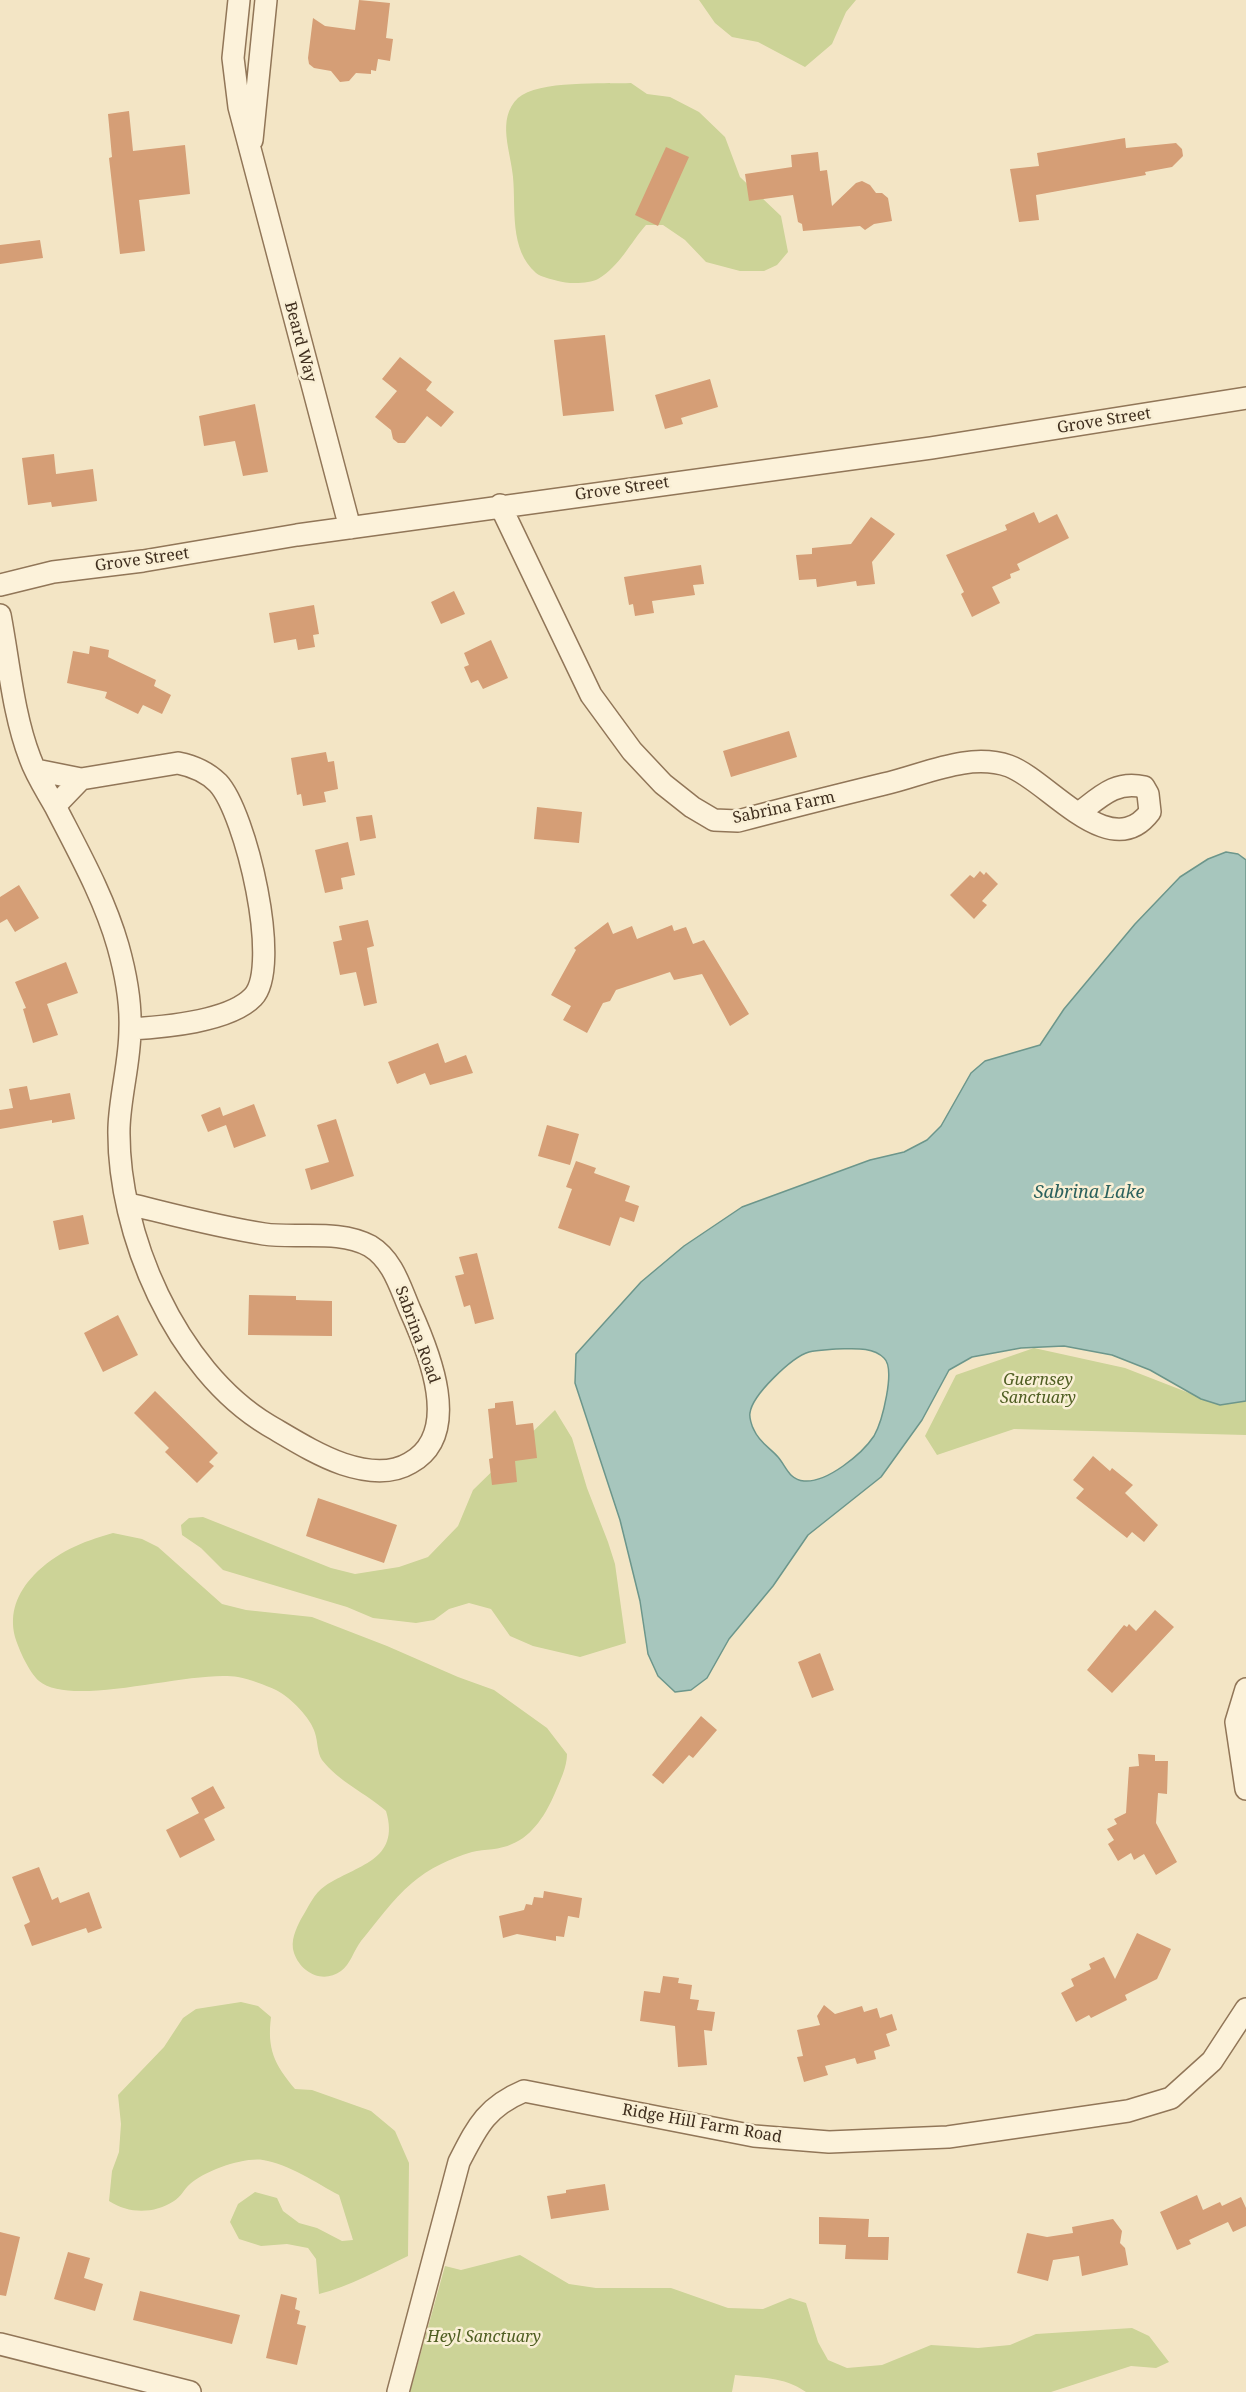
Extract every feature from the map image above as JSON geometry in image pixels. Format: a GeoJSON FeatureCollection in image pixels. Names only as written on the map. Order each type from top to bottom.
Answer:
{"type":"FeatureCollection","features":[{"type":"Feature","properties":{"kind":"street","name":"Beard Way"},"geometry":{"type":"LineString","coordinates":[[239,0],[233,58],[239,107],[350,528]]}},
{"type":"Feature","properties":{"kind":"street","name":"Beard Way"},"geometry":{"type":"LineString","coordinates":[[250,155],[266,0]]}},
{"type":"Feature","properties":{"kind":"street","name":"Grove Street"},"geometry":{"type":"LineString","coordinates":[[0,585],[53,572],[500,505],[932,448],[1246,398]]}},
{"type":"Feature","properties":{"kind":"street","name":"Sabrina Farm"},"geometry":{"type":"LineString","coordinates":[[500,505],[591,695],[632,751],[663,784],[714,820],[738,820],[897,782],[956,764],[983,761],[1010,766],[1079,813]]}},
{"type":"Feature","properties":{"kind":"street","name":"Sabrina Road"},"geometry":{"type":"LineString","coordinates":[[0,615],[19,718],[36,770],[95,887],[118,945],[130,1029],[120,1107],[119,1145],[129,1204],[147,1272],[162,1304],[188,1346],[210,1373],[249,1412],[325,1456],[362,1469],[379,1471],[402,1468],[418,1459],[427,1449],[439,1421],[436,1388],[416,1322],[395,1275],[380,1254],[349,1239],[264,1234],[208,1224],[129,1204]]}},
{"type":"Feature","properties":{"kind":"street"},"geometry":{"type":"LineString","coordinates":[[36,770],[81,779],[178,763],[206,773],[218,783],[238,818],[246,843],[256,894],[265,965],[262,985],[252,998],[235,1010],[179,1026],[130,1029]]}},
{"type":"Feature","properties":{"kind":"street"},"geometry":{"type":"LineString","coordinates":[[55,806],[81,779]]}},
{"type":"Feature","properties":{"kind":"street"},"geometry":{"type":"LineString","coordinates":[[1246,1689],[1236,1722],[1246,1789]]}},
{"type":"Feature","properties":{"kind":"street","name":"Ridge Hill Farm Road"},"geometry":{"type":"LineString","coordinates":[[398,2392],[459,2162],[476,2128],[501,2101],[524,2091],[754,2136],[776,2138],[830,2142],[948,2137],[1128,2111],[1171,2097],[1212,2061],[1246,2009]]}},
{"type":"Feature","properties":{"kind":"street"},"geometry":{"type":"LineString","coordinates":[[0,2344],[190,2392]]}},
{"type":"Feature","properties":{"kind":"green space"},"geometry":{"type":"Polygon","coordinates":[[[699,0],[856,0],[846,12],[832,44],[805,67],[758,42],[732,37],[715,23],[699,0]]]}},
{"type":"Feature","properties":{"kind":"green space"},"geometry":{"type":"Polygon","coordinates":[[[631,83],[647,94],[670,97],[699,112],[725,137],[740,177],[781,216],[788,252],[777,265],[764,271],[740,271],[706,262],[685,240],[663,225],[646,225],[613,268],[594,281],[567,283],[546,278],[536,273],[527,263],[518,241],[513,177],[506,136],[511,106],[518,98],[540,88],[572,84],[631,83]]]}},
{"type":"Feature","properties":{"kind":"green space","name":"Guernsey Sanctuary"},"geometry":{"type":"Polygon","coordinates":[[[1034,1348],[1125,1368],[1220,1405],[1246,1399],[1246,1435],[1014,1429],[937,1455],[925,1436],[956,1375],[1034,1348]]]}},
{"type":"Feature","properties":{"kind":"green space"},"geometry":{"type":"Polygon","coordinates":[[[555,1410],[572,1438],[587,1488],[615,1564],[626,1643],[580,1657],[533,1646],[510,1636],[491,1609],[469,1603],[449,1609],[434,1620],[416,1623],[373,1618],[347,1607],[223,1570],[201,1548],[182,1535],[181,1525],[189,1518],[203,1517],[331,1568],[355,1574],[399,1567],[428,1557],[458,1526],[473,1490],[555,1410]]]}},
{"type":"Feature","properties":{"kind":"green space"},"geometry":{"type":"Polygon","coordinates":[[[113,1533],[142,1539],[158,1547],[222,1604],[246,1610],[312,1617],[494,1690],[547,1728],[567,1754],[561,1779],[543,1815],[533,1829],[520,1840],[507,1846],[456,1857],[418,1878],[385,1911],[341,1971],[334,1975],[320,1976],[307,1971],[297,1960],[293,1949],[294,1935],[299,1923],[321,1889],[362,1866],[381,1851],[387,1841],[389,1828],[386,1811],[329,1768],[320,1757],[313,1727],[305,1715],[282,1693],[262,1684],[238,1677],[218,1676],[78,1691],[55,1689],[39,1681],[25,1660],[15,1637],[13,1620],[19,1596],[34,1575],[52,1560],[80,1544],[113,1533]]]}},
{"type":"Feature","properties":{"kind":"green space"},"geometry":{"type":"Polygon","coordinates":[[[241,2002],[258,2006],[271,2017],[270,2038],[274,2056],[282,2072],[295,2089],[312,2090],[371,2111],[395,2131],[409,2163],[408,2256],[353,2282],[319,2294],[316,2259],[308,2248],[287,2244],[261,2246],[239,2239],[230,2222],[238,2204],[255,2192],[277,2198],[283,2211],[299,2223],[317,2228],[342,2241],[353,2240],[339,2195],[292,2170],[263,2160],[235,2163],[214,2170],[190,2184],[176,2199],[158,2208],[133,2210],[109,2201],[112,2171],[119,2152],[121,2124],[118,2095],[164,2047],[183,2018],[196,2009],[241,2002]]]}},
{"type":"Feature","properties":{"kind":"green space","name":"Heyl Sanctuary"},"geometry":{"type":"Polygon","coordinates":[[[520,2255],[569,2284],[596,2288],[671,2288],[728,2308],[763,2309],[790,2298],[806,2303],[818,2342],[828,2360],[847,2368],[882,2365],[931,2345],[978,2348],[1010,2345],[1036,2334],[1132,2328],[1149,2336],[1169,2362],[1156,2368],[1131,2366],[1051,2392],[806,2392],[780,2380],[735,2375],[732,2392],[410,2392],[445,2266],[461,2270],[520,2255]]]}},
{"type":"Feature","properties":{"kind":"water","name":"Sabrina Lake"},"geometry":{"type":"Polygon","coordinates":[[[1226,852],[1238,854],[1246,860],[1246,1401],[1220,1405],[1201,1399],[1150,1370],[1112,1355],[1064,1346],[1021,1348],[972,1357],[949,1370],[922,1420],[881,1477],[808,1535],[773,1586],[729,1639],[707,1678],[691,1690],[675,1692],[658,1676],[648,1654],[640,1601],[620,1520],[575,1383],[576,1354],[641,1282],[684,1246],[742,1207],[870,1160],[904,1152],[927,1140],[941,1126],[971,1073],[985,1061],[1040,1045],[1064,1009],[1135,924],[1180,877],[1208,859],[1226,852]],[[862,1349],[812,1351],[802,1355],[783,1369],[765,1387],[752,1405],[750,1417],[756,1434],[791,1475],[799,1480],[823,1477],[853,1459],[874,1436],[881,1419],[887,1396],[889,1373],[884,1358],[879,1354],[862,1349]]]}},
{"type":"Feature","properties":{"kind":"building"},"geometry":{"type":"Polygon","coordinates":[[[359,0],[390,3],[386,38],[393,39],[390,61],[378,59],[376,71],[371,70],[371,74],[356,73],[349,81],[340,82],[331,71],[314,68],[309,64],[313,18],[325,26],[355,30],[359,0]]]}},
{"type":"Feature","properties":{"kind":"building"},"geometry":{"type":"Polygon","coordinates":[[[129,111],[133,151],[185,145],[190,194],[139,200],[145,251],[120,254],[109,158],[112,157],[108,114],[129,111]]]}},
{"type":"Feature","properties":{"kind":"building"},"geometry":{"type":"Polygon","coordinates":[[[1125,138],[1126,148],[1176,143],[1182,149],[1183,156],[1172,167],[1145,172],[1146,175],[1036,195],[1039,220],[1019,222],[1010,169],[1039,166],[1037,153],[1125,138]]]}},
{"type":"Feature","properties":{"kind":"building"},"geometry":{"type":"Polygon","coordinates":[[[666,147],[689,157],[658,226],[635,215],[666,147]]]}},
{"type":"Feature","properties":{"kind":"building"},"geometry":{"type":"Polygon","coordinates":[[[818,152],[820,171],[827,170],[832,206],[856,183],[862,181],[870,185],[876,193],[882,193],[888,198],[892,221],[874,224],[865,230],[860,226],[803,231],[802,224],[798,222],[793,195],[749,201],[745,174],[792,167],[791,155],[818,152]]]}},
{"type":"Feature","properties":{"kind":"building"},"geometry":{"type":"Polygon","coordinates":[[[40,240],[43,258],[0,264],[0,245],[40,240]]]}},
{"type":"Feature","properties":{"kind":"building"},"geometry":{"type":"Polygon","coordinates":[[[605,335],[614,411],[563,416],[554,340],[605,335]]]}},
{"type":"Feature","properties":{"kind":"building"},"geometry":{"type":"Polygon","coordinates":[[[400,357],[432,382],[426,390],[454,412],[441,427],[427,416],[405,443],[398,443],[393,439],[391,430],[375,417],[397,391],[382,379],[400,357]]]}},
{"type":"Feature","properties":{"kind":"building"},"geometry":{"type":"Polygon","coordinates":[[[710,379],[718,407],[681,418],[683,424],[665,429],[655,395],[710,379]]]}},
{"type":"Feature","properties":{"kind":"building"},"geometry":{"type":"Polygon","coordinates":[[[255,404],[268,472],[243,476],[235,441],[204,446],[199,416],[255,404]]]}},
{"type":"Feature","properties":{"kind":"building"},"geometry":{"type":"Polygon","coordinates":[[[54,454],[56,474],[93,469],[97,501],[52,507],[51,502],[28,505],[22,458],[54,454]]]}},
{"type":"Feature","properties":{"kind":"building"},"geometry":{"type":"Polygon","coordinates":[[[1034,512],[1039,523],[1057,514],[1069,538],[1017,564],[1020,570],[1010,574],[1011,578],[992,587],[1000,603],[972,617],[961,594],[964,592],[946,555],[1007,530],[1005,525],[1034,512]]]}},
{"type":"Feature","properties":{"kind":"building"},"geometry":{"type":"Polygon","coordinates":[[[871,517],[895,534],[872,562],[875,584],[857,586],[856,581],[817,587],[816,579],[799,580],[796,555],[812,554],[812,548],[851,544],[871,517]]]}},
{"type":"Feature","properties":{"kind":"building"},"geometry":{"type":"Polygon","coordinates":[[[701,565],[704,584],[693,585],[695,595],[652,601],[654,613],[635,616],[633,604],[629,605],[624,577],[701,565]]]}},
{"type":"Feature","properties":{"kind":"building"},"geometry":{"type":"Polygon","coordinates":[[[454,591],[465,614],[441,624],[431,602],[454,591]]]}},
{"type":"Feature","properties":{"kind":"building"},"geometry":{"type":"Polygon","coordinates":[[[314,605],[319,634],[313,635],[315,647],[298,650],[296,639],[274,643],[269,613],[314,605]]]}},
{"type":"Feature","properties":{"kind":"building"},"geometry":{"type":"Polygon","coordinates":[[[491,640],[508,678],[483,689],[478,680],[471,683],[464,667],[469,665],[464,653],[491,640]]]}},
{"type":"Feature","properties":{"kind":"building"},"geometry":{"type":"Polygon","coordinates":[[[90,646],[109,650],[108,657],[156,680],[154,686],[171,695],[162,714],[143,705],[138,714],[105,698],[107,692],[67,683],[73,651],[89,654],[90,646]]]}},
{"type":"Feature","properties":{"kind":"building"},"geometry":{"type":"Polygon","coordinates":[[[789,731],[797,757],[731,777],[723,751],[789,731]]]}},
{"type":"Feature","properties":{"kind":"building"},"geometry":{"type":"Polygon","coordinates":[[[326,752],[328,762],[334,761],[338,789],[324,792],[326,802],[303,806],[301,794],[297,795],[291,758],[326,752]]]}},
{"type":"Feature","properties":{"kind":"building"},"geometry":{"type":"Polygon","coordinates":[[[537,807],[582,812],[579,843],[534,839],[537,807]]]}},
{"type":"Feature","properties":{"kind":"building"},"geometry":{"type":"Polygon","coordinates":[[[372,815],[376,838],[360,841],[356,817],[372,815]]]}},
{"type":"Feature","properties":{"kind":"building"},"geometry":{"type":"Polygon","coordinates":[[[348,842],[355,875],[341,878],[343,889],[325,893],[315,850],[348,842]]]}},
{"type":"Feature","properties":{"kind":"building"},"geometry":{"type":"Polygon","coordinates":[[[980,871],[984,875],[986,872],[998,884],[982,901],[987,905],[974,919],[950,895],[970,875],[974,878],[980,871]]]}},
{"type":"Feature","properties":{"kind":"building"},"geometry":{"type":"Polygon","coordinates":[[[19,885],[39,918],[15,932],[7,919],[0,923],[0,897],[19,885]]]}},
{"type":"Feature","properties":{"kind":"building"},"geometry":{"type":"Polygon","coordinates":[[[368,920],[374,946],[367,948],[377,1003],[364,1006],[356,972],[340,975],[333,942],[342,940],[339,926],[368,920]]]}},
{"type":"Feature","properties":{"kind":"building"},"geometry":{"type":"Polygon","coordinates":[[[608,922],[613,934],[632,926],[637,939],[672,925],[674,931],[686,927],[693,944],[704,940],[749,1014],[730,1026],[702,974],[674,980],[670,972],[616,990],[610,1001],[603,1003],[587,1033],[563,1020],[571,1006],[551,995],[576,950],[574,948],[608,922]]]}},
{"type":"Feature","properties":{"kind":"building"},"geometry":{"type":"Polygon","coordinates":[[[66,962],[78,993],[47,1004],[58,1035],[33,1043],[23,1009],[26,1008],[15,982],[66,962]]]}},
{"type":"Feature","properties":{"kind":"building"},"geometry":{"type":"Polygon","coordinates":[[[438,1043],[445,1063],[466,1055],[473,1073],[430,1085],[425,1073],[397,1084],[388,1062],[438,1043]]]}},
{"type":"Feature","properties":{"kind":"building"},"geometry":{"type":"Polygon","coordinates":[[[27,1086],[30,1100],[70,1093],[75,1119],[52,1123],[52,1120],[0,1129],[0,1110],[13,1108],[9,1089],[27,1086]]]}},
{"type":"Feature","properties":{"kind":"building"},"geometry":{"type":"Polygon","coordinates":[[[254,1104],[266,1136],[234,1148],[226,1125],[208,1132],[201,1115],[220,1107],[223,1116],[254,1104]]]}},
{"type":"Feature","properties":{"kind":"building"},"geometry":{"type":"Polygon","coordinates":[[[336,1119],[354,1176],[311,1190],[305,1169],[329,1162],[317,1125],[336,1119]]]}},
{"type":"Feature","properties":{"kind":"building"},"geometry":{"type":"Polygon","coordinates":[[[547,1125],[579,1134],[570,1165],[538,1156],[547,1125]]]}},
{"type":"Feature","properties":{"kind":"building"},"geometry":{"type":"Polygon","coordinates":[[[576,1161],[596,1168],[594,1173],[630,1186],[625,1201],[639,1206],[634,1222],[620,1217],[610,1246],[558,1228],[572,1189],[566,1187],[576,1161]]]}},
{"type":"Feature","properties":{"kind":"building"},"geometry":{"type":"Polygon","coordinates":[[[83,1215],[89,1244],[59,1250],[53,1221],[83,1215]]]}},
{"type":"Feature","properties":{"kind":"building"},"geometry":{"type":"Polygon","coordinates":[[[477,1253],[494,1319],[475,1324],[470,1305],[464,1307],[455,1276],[464,1274],[459,1257],[477,1253]]]}},
{"type":"Feature","properties":{"kind":"building"},"geometry":{"type":"Polygon","coordinates":[[[249,1295],[296,1296],[296,1300],[332,1301],[332,1336],[248,1335],[249,1295]]]}},
{"type":"Feature","properties":{"kind":"building"},"geometry":{"type":"Polygon","coordinates":[[[118,1315],[138,1355],[103,1372],[84,1333],[118,1315]]]}},
{"type":"Feature","properties":{"kind":"building"},"geometry":{"type":"Polygon","coordinates":[[[155,1391],[218,1453],[209,1462],[214,1466],[197,1483],[165,1452],[169,1448],[134,1413],[155,1391]]]}},
{"type":"Feature","properties":{"kind":"building"},"geometry":{"type":"Polygon","coordinates":[[[513,1401],[516,1425],[533,1423],[537,1458],[515,1461],[517,1482],[492,1485],[489,1459],[493,1458],[488,1409],[495,1408],[495,1403],[513,1401]]]}},
{"type":"Feature","properties":{"kind":"building"},"geometry":{"type":"Polygon","coordinates":[[[1093,1456],[1110,1471],[1112,1468],[1133,1485],[1125,1493],[1158,1525],[1144,1542],[1132,1532],[1127,1538],[1076,1498],[1084,1489],[1073,1480],[1093,1456]]]}},
{"type":"Feature","properties":{"kind":"building"},"geometry":{"type":"Polygon","coordinates":[[[318,1498],[397,1525],[384,1563],[306,1536],[318,1498]]]}},
{"type":"Feature","properties":{"kind":"building"},"geometry":{"type":"Polygon","coordinates":[[[1155,1610],[1174,1627],[1112,1693],[1087,1670],[1124,1625],[1127,1627],[1129,1624],[1136,1631],[1155,1610]]]}},
{"type":"Feature","properties":{"kind":"building"},"geometry":{"type":"Polygon","coordinates":[[[820,1653],[834,1690],[812,1698],[798,1662],[820,1653]]]}},
{"type":"Feature","properties":{"kind":"building"},"geometry":{"type":"Polygon","coordinates":[[[701,1716],[717,1730],[693,1758],[689,1755],[663,1784],[652,1775],[701,1716]]]}},
{"type":"Feature","properties":{"kind":"building"},"geometry":{"type":"Polygon","coordinates":[[[1138,1754],[1155,1755],[1155,1761],[1168,1761],[1167,1794],[1158,1793],[1156,1823],[1177,1862],[1156,1875],[1144,1854],[1134,1860],[1131,1853],[1118,1861],[1108,1844],[1114,1840],[1107,1829],[1117,1824],[1114,1819],[1126,1813],[1129,1767],[1139,1766],[1138,1754]]]}},
{"type":"Feature","properties":{"kind":"building"},"geometry":{"type":"Polygon","coordinates":[[[213,1786],[225,1808],[204,1819],[215,1840],[180,1858],[166,1830],[199,1813],[191,1798],[213,1786]]]}},
{"type":"Feature","properties":{"kind":"building"},"geometry":{"type":"Polygon","coordinates":[[[39,1867],[52,1900],[58,1897],[60,1903],[89,1892],[102,1928],[88,1933],[86,1928],[32,1946],[24,1925],[30,1922],[12,1877],[39,1867]]]}},
{"type":"Feature","properties":{"kind":"building"},"geometry":{"type":"Polygon","coordinates":[[[544,1891],[582,1898],[579,1918],[568,1916],[564,1937],[556,1936],[556,1941],[517,1934],[503,1938],[499,1916],[524,1910],[526,1904],[532,1905],[534,1897],[543,1898],[544,1891]]]}},
{"type":"Feature","properties":{"kind":"building"},"geometry":{"type":"Polygon","coordinates":[[[1137,1933],[1171,1949],[1157,1979],[1125,1995],[1127,2000],[1091,2018],[1089,2015],[1076,2022],[1061,1993],[1074,1986],[1071,1979],[1091,1969],[1089,1964],[1104,1957],[1115,1979],[1137,1933]]]}},
{"type":"Feature","properties":{"kind":"building"},"geometry":{"type":"Polygon","coordinates":[[[663,1976],[679,1978],[678,1983],[692,1985],[690,1999],[699,2000],[697,2010],[715,2012],[712,2031],[704,2030],[707,2065],[678,2067],[675,2026],[640,2021],[644,1991],[660,1993],[663,1976]]]}},
{"type":"Feature","properties":{"kind":"building"},"geometry":{"type":"Polygon","coordinates":[[[824,2005],[835,2014],[862,2006],[864,2012],[877,2008],[880,2018],[892,2014],[897,2030],[886,2034],[890,2046],[874,2051],[876,2059],[857,2064],[855,2058],[825,2066],[828,2075],[804,2082],[797,2057],[803,2056],[797,2030],[820,2025],[817,2016],[824,2005]]]}},
{"type":"Feature","properties":{"kind":"building"},"geometry":{"type":"Polygon","coordinates":[[[605,2184],[609,2210],[551,2219],[547,2196],[566,2193],[566,2190],[605,2184]]]}},
{"type":"Feature","properties":{"kind":"building"},"geometry":{"type":"Polygon","coordinates":[[[1197,2195],[1203,2210],[1220,2202],[1222,2206],[1241,2197],[1246,2208],[1246,2226],[1233,2232],[1228,2222],[1189,2240],[1191,2244],[1177,2250],[1160,2212],[1197,2195]]]}},
{"type":"Feature","properties":{"kind":"building"},"geometry":{"type":"Polygon","coordinates":[[[819,2217],[869,2219],[868,2237],[889,2237],[888,2260],[845,2259],[846,2245],[819,2244],[819,2217]]]}},
{"type":"Feature","properties":{"kind":"building"},"geometry":{"type":"Polygon","coordinates":[[[1113,2219],[1122,2231],[1120,2243],[1125,2248],[1128,2265],[1082,2276],[1079,2256],[1053,2260],[1048,2281],[1017,2273],[1027,2233],[1047,2237],[1073,2233],[1072,2227],[1113,2219]]]}},
{"type":"Feature","properties":{"kind":"building"},"geometry":{"type":"Polygon","coordinates":[[[0,2232],[20,2237],[6,2296],[0,2295],[0,2232]]]}},
{"type":"Feature","properties":{"kind":"building"},"geometry":{"type":"Polygon","coordinates":[[[68,2252],[90,2258],[84,2278],[103,2284],[95,2311],[54,2299],[68,2252]]]}},
{"type":"Feature","properties":{"kind":"building"},"geometry":{"type":"Polygon","coordinates":[[[140,2291],[240,2315],[232,2344],[133,2320],[140,2291]]]}},
{"type":"Feature","properties":{"kind":"building"},"geometry":{"type":"Polygon","coordinates":[[[281,2294],[297,2298],[295,2309],[300,2311],[297,2324],[306,2326],[297,2365],[266,2358],[281,2294]]]}}]}
